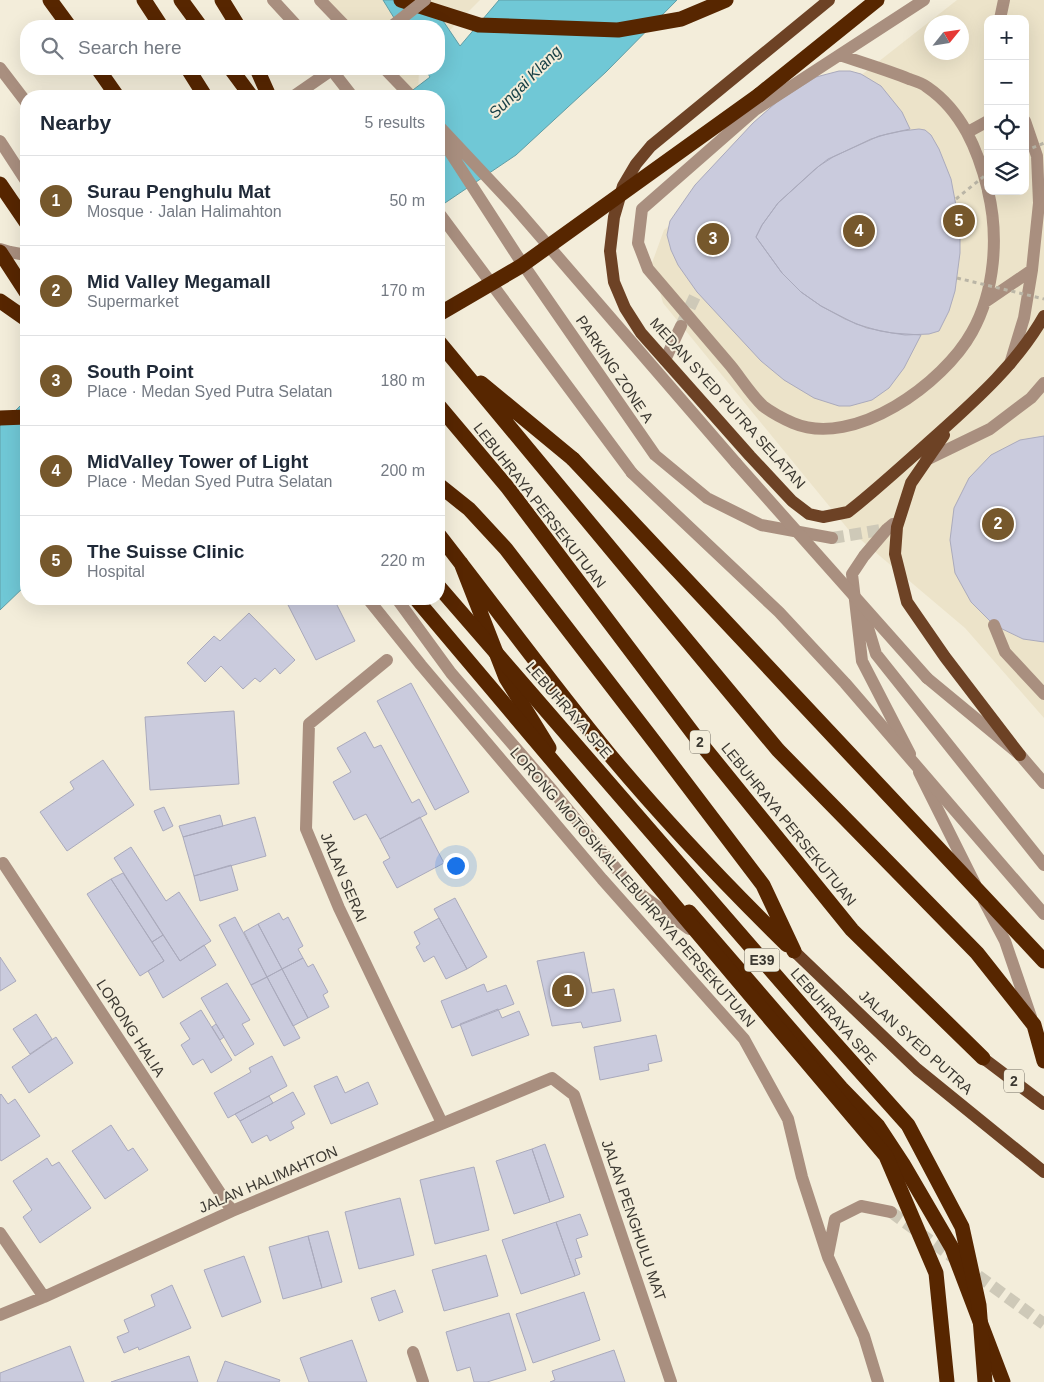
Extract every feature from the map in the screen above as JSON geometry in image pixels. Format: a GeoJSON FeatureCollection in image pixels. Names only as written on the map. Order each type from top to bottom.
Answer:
{"type":"FeatureCollection","features":[{"type":"Feature","properties":{"kind":"highway"},"geometry":{"type":"LineString","coordinates":[[50,0],[64,20]]}},
{"type":"Feature","properties":{"kind":"highway"},"geometry":{"type":"LineString","coordinates":[[144,0],[157,20]]}},
{"type":"Feature","properties":{"kind":"highway"},"geometry":{"type":"LineString","coordinates":[[181,0],[196,20]]}},
{"type":"Feature","properties":{"kind":"highway"},"geometry":{"type":"LineString","coordinates":[[222,0],[234,20]]}},
{"type":"Feature","properties":{"kind":"highway"},"geometry":{"type":"LineString","coordinates":[[406,6],[479,25],[618,30],[681,18],[726,0]]}},
{"type":"Feature","properties":{"kind":"highway"},"geometry":{"type":"LineString","coordinates":[[445,310],[520,266],[751,101],[877,0]]}},
{"type":"Feature","properties":{"kind":"highway"},"geometry":{"type":"LineString","coordinates":[[102,75],[113,90]]}},
{"type":"Feature","properties":{"kind":"highway"},"geometry":{"type":"LineString","coordinates":[[192,75],[201,90]]}},
{"type":"Feature","properties":{"kind":"highway"},"geometry":{"type":"LineString","coordinates":[[235,75],[247,90]]}},
{"type":"Feature","properties":{"kind":"highway"},"geometry":{"type":"LineString","coordinates":[[260,75],[266,90]]}},
{"type":"Feature","properties":{"kind":"highway"},"geometry":{"type":"LineString","coordinates":[[0,184],[20,213]]}},
{"type":"Feature","properties":{"kind":"highway"},"geometry":{"type":"LineString","coordinates":[[0,250],[20,282]]}},
{"type":"Feature","properties":{"kind":"highway"},"geometry":{"type":"LineString","coordinates":[[0,301],[20,314]]}},
{"type":"Feature","properties":{"kind":"highway"},"geometry":{"type":"LineString","coordinates":[[445,349],[778,750],[977,953],[1034,1025],[1044,1061]]}},
{"type":"Feature","properties":{"kind":"highway"},"geometry":{"type":"LineString","coordinates":[[453,359],[574,459],[1044,961]]}},
{"type":"Feature","properties":{"kind":"highway","name":"LEBUHRAYA PERSEKUTUAN"},"geometry":{"type":"LineString","coordinates":[[445,413],[508,488],[698,740],[852,930],[983,1058]]}},
{"type":"Feature","properties":{"kind":"highway"},"geometry":{"type":"LineString","coordinates":[[0,418],[20,417]]}},
{"type":"Feature","properties":{"kind":"highway"},"geometry":{"type":"LineString","coordinates":[[445,489],[469,509],[506,549],[763,885],[794,951]]}},
{"type":"Feature","properties":{"kind":"highway"},"geometry":{"type":"LineString","coordinates":[[445,543],[609,754],[690,847],[794,951]]}},
{"type":"Feature","properties":{"kind":"highway"},"geometry":{"type":"LineString","coordinates":[[461,563],[506,678],[546,745],[841,1088],[878,1126],[903,1164],[952,1248],[1003,1382]]}},
{"type":"Feature","properties":{"kind":"highway","name":"LEBUHRAYA SPE"},"geometry":{"type":"LineString","coordinates":[[445,594],[803,1007],[908,1125],[962,1227],[979,1305],[985,1382]]}},
{"type":"Feature","properties":{"kind":"highway","name":"E39"},"geometry":{"type":"LineString","coordinates":[[421,605],[886,1156],[936,1273],[947,1382]]}},
{"type":"Feature","properties":{"kind":"highway"},"geometry":{"type":"LineString","coordinates":[[841,1088],[906,1207],[944,1317],[947,1382]]}},
{"type":"Feature","properties":{"kind":"main road","name":"MEDAN SYED PUTRA SELATAN"},"geometry":{"type":"LineString","coordinates":[[830,0],[651,146],[636,164],[623,186],[614,217],[610,251],[614,282],[625,308],[636,325],[665,360],[792,501],[809,514],[822,517],[848,512],[957,417],[1009,366],[1035,332],[1044,316]]}},
{"type":"Feature","properties":{"kind":"main road"},"geometry":{"type":"LineString","coordinates":[[957,417],[911,483],[897,527],[895,554],[907,602],[945,657],[1020,755]]}},
{"type":"Feature","properties":{"kind":"main road","name":"JALAN SYED PUTRA"},"geometry":{"type":"LineString","coordinates":[[794,951],[917,1069],[1044,1172]]}},
{"type":"Feature","properties":{"kind":"main road","name":"2"},"geometry":{"type":"LineString","coordinates":[[983,1058],[1044,1104]]}},
{"type":"Feature","properties":{"kind":"street"},"geometry":{"type":"LineString","coordinates":[[273,0],[291,20]]}},
{"type":"Feature","properties":{"kind":"street"},"geometry":{"type":"LineString","coordinates":[[320,0],[339,20]]}},
{"type":"Feature","properties":{"kind":"street"},"geometry":{"type":"LineString","coordinates":[[396,20],[406,6],[417,0]]}},
{"type":"Feature","properties":{"kind":"street"},"geometry":{"type":"LineString","coordinates":[[406,6],[425,0]]}},
{"type":"Feature","properties":{"kind":"street"},"geometry":{"type":"LineString","coordinates":[[924,0],[755,110],[642,209],[638,244],[648,269],[764,406],[794,423],[823,429],[855,425],[879,416],[912,396],[947,366],[972,332],[985,302],[994,261],[992,207],[989,195]]}},
{"type":"Feature","properties":{"kind":"street"},"geometry":{"type":"LineString","coordinates":[[1001,15],[1004,0]]}},
{"type":"Feature","properties":{"kind":"street"},"geometry":{"type":"LineString","coordinates":[[840,55],[926,86],[948,105],[968,132],[981,161],[984,174]]}},
{"type":"Feature","properties":{"kind":"street"},"geometry":{"type":"LineString","coordinates":[[0,68],[20,94]]}},
{"type":"Feature","properties":{"kind":"street"},"geometry":{"type":"LineString","coordinates":[[302,90],[324,75]]}},
{"type":"Feature","properties":{"kind":"street"},"geometry":{"type":"LineString","coordinates":[[336,75],[348,90]]}},
{"type":"Feature","properties":{"kind":"street"},"geometry":{"type":"LineString","coordinates":[[391,75],[405,90]]}},
{"type":"Feature","properties":{"kind":"street"},"geometry":{"type":"LineString","coordinates":[[968,132],[984,123]]}},
{"type":"Feature","properties":{"kind":"street"},"geometry":{"type":"LineString","coordinates":[[445,132],[514,206],[736,463],[927,678],[1020,755],[1044,783]]}},
{"type":"Feature","properties":{"kind":"street"},"geometry":{"type":"LineString","coordinates":[[1009,366],[1024,318],[1032,270],[1039,203],[1037,156],[1029,133]]}},
{"type":"Feature","properties":{"kind":"street"},"geometry":{"type":"LineString","coordinates":[[0,141],[20,172]]}},
{"type":"Feature","properties":{"kind":"street","name":"PARKING ZONE A"},"geometry":{"type":"LineString","coordinates":[[445,144],[518,257],[654,455],[707,498],[761,525],[832,538]]}},
{"type":"Feature","properties":{"kind":"street"},"geometry":{"type":"LineString","coordinates":[[445,221],[632,473],[780,612],[845,683],[1044,914]]}},
{"type":"Feature","properties":{"kind":"street"},"geometry":{"type":"LineString","coordinates":[[0,250],[20,254]]}},
{"type":"Feature","properties":{"kind":"street"},"geometry":{"type":"LineString","coordinates":[[985,302],[1032,270]]}},
{"type":"Feature","properties":{"kind":"street"},"geometry":{"type":"LineString","coordinates":[[665,360],[681,326]]}},
{"type":"Feature","properties":{"kind":"street"},"geometry":{"type":"LineString","coordinates":[[926,460],[990,430],[1031,398],[1044,383]]}},
{"type":"Feature","properties":{"kind":"street"},"geometry":{"type":"LineString","coordinates":[[890,526],[864,556],[852,574],[862,661],[1005,941],[1034,1025]]}},
{"type":"Feature","properties":{"kind":"street"},"geometry":{"type":"LineString","coordinates":[[852,574],[876,654],[1044,865]]}},
{"type":"Feature","properties":{"kind":"street","name":"LORONG MOTOSIKAL LEBUHRAYA PERSEKUTUAN"},"geometry":{"type":"LineString","coordinates":[[373,605],[421,665],[602,879],[744,1038],[788,1119],[802,1177],[828,1256],[864,1336],[878,1382]]}},
{"type":"Feature","properties":{"kind":"street"},"geometry":{"type":"LineString","coordinates":[[401,605],[450,673],[552,790],[632,888],[728,956]]}},
{"type":"Feature","properties":{"kind":"street"},"geometry":{"type":"LineString","coordinates":[[994,625],[1005,652],[1044,694]]}},
{"type":"Feature","properties":{"kind":"street","name":"JALAN SERAI"},"geometry":{"type":"LineString","coordinates":[[387,660],[310,724],[306,829],[339,908],[442,1123]]}},
{"type":"Feature","properties":{"kind":"street","name":"LORONG HALIA"},"geometry":{"type":"LineString","coordinates":[[3,864],[232,1211]]}},
{"type":"Feature","properties":{"kind":"street","name":"JALAN HALIMAHTON"},"geometry":{"type":"LineString","coordinates":[[0,1315],[44,1297],[232,1211],[552,1078]]}},
{"type":"Feature","properties":{"kind":"street","name":"JALAN PENGHULU MAT"},"geometry":{"type":"LineString","coordinates":[[552,1078],[574,1095],[671,1382]]}},
{"type":"Feature","properties":{"kind":"street"},"geometry":{"type":"LineString","coordinates":[[828,1256],[834,1219],[861,1206],[891,1212]]}},
{"type":"Feature","properties":{"kind":"street"},"geometry":{"type":"LineString","coordinates":[[0,1233],[44,1297]]}},
{"type":"Feature","properties":{"kind":"street"},"geometry":{"type":"LineString","coordinates":[[413,1352],[423,1382]]}},
{"type":"Feature","properties":{"kind":"path"},"geometry":{"type":"LineString","coordinates":[[1027,150],[1044,143]]}},
{"type":"Feature","properties":{"kind":"path"},"geometry":{"type":"LineString","coordinates":[[956,199],[984,176]]}},
{"type":"Feature","properties":{"kind":"path"},"geometry":{"type":"LineString","coordinates":[[957,278],[1044,299]]}},
{"type":"Feature","properties":{"kind":"shaded area"},"geometry":{"type":"Polygon","coordinates":[[[322,0],[480,0],[445,35],[445,20],[341,20],[322,0]]]}},
{"type":"Feature","properties":{"kind":"shaded area"},"geometry":{"type":"Polygon","coordinates":[[[957,0],[1044,0],[1044,718],[965,628],[848,529],[663,303],[652,263],[664,230],[924,26],[924,60],[969,60],[969,15],[938,15],[957,0]]]}},
{"type":"Feature","properties":{"kind":"shaded area"},"geometry":{"type":"Polygon","coordinates":[[[395,75],[419,75],[418,90],[412,90],[395,75]]]}},
{"type":"Feature","properties":{"kind":"water"},"geometry":{"type":"Polygon","coordinates":[[[383,0],[429,0],[442,20],[395,20],[383,0]]]}},
{"type":"Feature","properties":{"kind":"water","name":"Sungai Klang"},"geometry":{"type":"Polygon","coordinates":[[[499,0],[677,0],[606,72],[516,155],[445,203],[445,90],[413,90],[430,77],[429,75],[445,75],[445,24],[460,46],[499,0]]]}},
{"type":"Feature","properties":{"kind":"water"},"geometry":{"type":"Polygon","coordinates":[[[20,406],[20,591],[0,610],[0,426],[20,406]]]}},
{"type":"Feature","properties":{"kind":"building"},"geometry":{"type":"Polygon","coordinates":[[[839,71],[861,74],[881,86],[902,112],[910,129],[871,139],[833,157],[819,166],[778,203],[756,237],[782,273],[801,292],[821,306],[867,328],[892,333],[921,335],[904,368],[889,388],[872,400],[850,406],[839,406],[814,398],[784,380],[761,361],[697,292],[678,265],[667,235],[670,221],[695,185],[753,123],[778,101],[816,77],[839,71]]]}},
{"type":"Feature","properties":{"kind":"building"},"geometry":{"type":"Polygon","coordinates":[[[919,129],[925,130],[931,135],[951,179],[960,227],[960,253],[955,291],[949,311],[939,331],[929,334],[905,335],[880,331],[856,324],[821,306],[801,292],[782,273],[756,237],[778,203],[828,159],[879,136],[919,129]]]}},
{"type":"Feature","properties":{"kind":"building"},"geometry":{"type":"Polygon","coordinates":[[[1044,436],[1044,642],[1023,639],[994,625],[971,602],[955,573],[950,540],[954,508],[969,478],[991,455],[1020,440],[1044,436]]]}},
{"type":"Feature","properties":{"kind":"building"},"geometry":{"type":"Polygon","coordinates":[[[288,605],[337,605],[355,641],[316,660],[288,605]]]}},
{"type":"Feature","properties":{"kind":"building"},"geometry":{"type":"Polygon","coordinates":[[[249,613],[295,660],[280,674],[275,668],[260,682],[255,678],[243,689],[221,666],[205,682],[187,663],[214,636],[220,641],[249,613]]]}},
{"type":"Feature","properties":{"kind":"building"},"geometry":{"type":"Polygon","coordinates":[[[411,683],[469,792],[435,810],[377,701],[411,683]]]}},
{"type":"Feature","properties":{"kind":"building"},"geometry":{"type":"Polygon","coordinates":[[[234,711],[239,784],[150,790],[145,717],[234,711]]]}},
{"type":"Feature","properties":{"kind":"building"},"geometry":{"type":"Polygon","coordinates":[[[365,732],[374,748],[381,745],[412,803],[419,799],[427,814],[380,839],[366,814],[354,820],[333,782],[351,772],[337,748],[365,732]]]}},
{"type":"Feature","properties":{"kind":"building"},"geometry":{"type":"Polygon","coordinates":[[[103,760],[134,805],[67,851],[40,812],[74,789],[70,782],[103,760]]]}},
{"type":"Feature","properties":{"kind":"building"},"geometry":{"type":"Polygon","coordinates":[[[164,807],[173,826],[163,831],[154,811],[164,807]]]}},
{"type":"Feature","properties":{"kind":"building"},"geometry":{"type":"Polygon","coordinates":[[[220,815],[223,826],[183,837],[179,826],[220,815]]]}},
{"type":"Feature","properties":{"kind":"building"},"geometry":{"type":"Polygon","coordinates":[[[255,817],[266,856],[194,876],[183,837],[255,817]]]}},
{"type":"Feature","properties":{"kind":"building"},"geometry":{"type":"Polygon","coordinates":[[[420,817],[444,863],[397,888],[383,862],[390,858],[380,839],[420,817]]]}},
{"type":"Feature","properties":{"kind":"building"},"geometry":{"type":"Polygon","coordinates":[[[131,847],[166,901],[179,892],[211,941],[180,961],[114,858],[131,847]]]}},
{"type":"Feature","properties":{"kind":"building"},"geometry":{"type":"Polygon","coordinates":[[[231,865],[238,890],[200,901],[194,876],[231,865]]]}},
{"type":"Feature","properties":{"kind":"building"},"geometry":{"type":"Polygon","coordinates":[[[123,873],[163,935],[152,942],[111,879],[123,873]]]}},
{"type":"Feature","properties":{"kind":"building"},"geometry":{"type":"Polygon","coordinates":[[[111,879],[164,961],[140,976],[87,894],[111,879]]]}},
{"type":"Feature","properties":{"kind":"building"},"geometry":{"type":"Polygon","coordinates":[[[455,898],[487,957],[467,969],[434,909],[455,898]]]}},
{"type":"Feature","properties":{"kind":"building"},"geometry":{"type":"Polygon","coordinates":[[[279,913],[283,920],[288,917],[303,946],[298,949],[303,958],[282,969],[258,924],[279,913]]]}},
{"type":"Feature","properties":{"kind":"building"},"geometry":{"type":"Polygon","coordinates":[[[235,917],[267,977],[251,985],[219,925],[235,917]]]}},
{"type":"Feature","properties":{"kind":"building"},"geometry":{"type":"Polygon","coordinates":[[[439,918],[467,969],[446,979],[434,956],[424,962],[416,947],[420,944],[414,932],[439,918]]]}},
{"type":"Feature","properties":{"kind":"building"},"geometry":{"type":"Polygon","coordinates":[[[258,924],[282,969],[267,977],[244,932],[258,924]]]}},
{"type":"Feature","properties":{"kind":"building"},"geometry":{"type":"Polygon","coordinates":[[[163,935],[180,961],[204,945],[216,965],[163,998],[148,971],[164,961],[152,942],[163,935]]]}},
{"type":"Feature","properties":{"kind":"building"},"geometry":{"type":"Polygon","coordinates":[[[584,952],[592,993],[614,989],[621,1021],[583,1028],[581,1022],[552,1026],[537,961],[584,952]]]}},
{"type":"Feature","properties":{"kind":"building"},"geometry":{"type":"Polygon","coordinates":[[[0,957],[16,981],[0,991],[0,957]]]}},
{"type":"Feature","properties":{"kind":"building"},"geometry":{"type":"Polygon","coordinates":[[[303,958],[308,967],[313,964],[328,992],[323,995],[329,1007],[308,1018],[282,969],[303,958]]]}},
{"type":"Feature","properties":{"kind":"building"},"geometry":{"type":"Polygon","coordinates":[[[282,969],[308,1018],[293,1026],[267,977],[282,969]]]}},
{"type":"Feature","properties":{"kind":"building"},"geometry":{"type":"Polygon","coordinates":[[[267,977],[300,1038],[284,1046],[251,985],[267,977]]]}},
{"type":"Feature","properties":{"kind":"building"},"geometry":{"type":"Polygon","coordinates":[[[227,983],[250,1020],[242,1024],[254,1044],[235,1056],[201,998],[227,983]]]}},
{"type":"Feature","properties":{"kind":"building"},"geometry":{"type":"Polygon","coordinates":[[[484,984],[487,992],[506,985],[514,1004],[452,1028],[441,1001],[484,984]]]}},
{"type":"Feature","properties":{"kind":"building"},"geometry":{"type":"Polygon","coordinates":[[[498,1009],[502,1018],[519,1011],[529,1035],[472,1056],[460,1024],[498,1009]]]}},
{"type":"Feature","properties":{"kind":"building"},"geometry":{"type":"Polygon","coordinates":[[[201,1010],[232,1060],[211,1073],[203,1059],[193,1065],[181,1045],[190,1039],[180,1023],[201,1010]]]}},
{"type":"Feature","properties":{"kind":"building"},"geometry":{"type":"Polygon","coordinates":[[[36,1014],[52,1039],[30,1054],[13,1029],[36,1014]]]}},
{"type":"Feature","properties":{"kind":"building"},"geometry":{"type":"Polygon","coordinates":[[[216,1024],[224,1037],[220,1040],[212,1027],[216,1024]]]}},
{"type":"Feature","properties":{"kind":"building"},"geometry":{"type":"Polygon","coordinates":[[[656,1035],[662,1061],[648,1064],[649,1070],[600,1080],[594,1047],[656,1035]]]}},
{"type":"Feature","properties":{"kind":"building"},"geometry":{"type":"Polygon","coordinates":[[[56,1037],[73,1063],[29,1093],[12,1067],[56,1037]]]}},
{"type":"Feature","properties":{"kind":"building"},"geometry":{"type":"Polygon","coordinates":[[[272,1056],[287,1086],[228,1118],[214,1093],[251,1072],[249,1068],[272,1056]]]}},
{"type":"Feature","properties":{"kind":"building"},"geometry":{"type":"Polygon","coordinates":[[[337,1076],[345,1093],[368,1082],[378,1104],[331,1124],[314,1086],[337,1076]]]}},
{"type":"Feature","properties":{"kind":"building"},"geometry":{"type":"Polygon","coordinates":[[[293,1092],[305,1114],[291,1122],[294,1128],[270,1141],[267,1135],[252,1143],[240,1121],[293,1092]]]}},
{"type":"Feature","properties":{"kind":"building"},"geometry":{"type":"Polygon","coordinates":[[[0,1095],[8,1104],[15,1099],[40,1136],[1,1161],[0,1095]]]}},
{"type":"Feature","properties":{"kind":"building"},"geometry":{"type":"Polygon","coordinates":[[[269,1096],[273,1103],[240,1121],[235,1114],[269,1096]]]}},
{"type":"Feature","properties":{"kind":"building"},"geometry":{"type":"Polygon","coordinates":[[[111,1125],[128,1151],[133,1148],[148,1170],[105,1199],[72,1151],[111,1125]]]}},
{"type":"Feature","properties":{"kind":"building"},"geometry":{"type":"Polygon","coordinates":[[[545,1144],[564,1197],[550,1202],[532,1149],[545,1144]]]}},
{"type":"Feature","properties":{"kind":"building"},"geometry":{"type":"Polygon","coordinates":[[[532,1149],[550,1202],[514,1214],[496,1161],[532,1149]]]}},
{"type":"Feature","properties":{"kind":"building"},"geometry":{"type":"Polygon","coordinates":[[[47,1158],[52,1166],[59,1162],[91,1208],[40,1243],[23,1217],[32,1210],[13,1181],[47,1158]]]}},
{"type":"Feature","properties":{"kind":"building"},"geometry":{"type":"Polygon","coordinates":[[[474,1167],[489,1230],[435,1244],[420,1180],[474,1167]]]}},
{"type":"Feature","properties":{"kind":"building"},"geometry":{"type":"Polygon","coordinates":[[[400,1198],[414,1255],[359,1269],[345,1212],[400,1198]]]}},
{"type":"Feature","properties":{"kind":"building"},"geometry":{"type":"Polygon","coordinates":[[[580,1214],[588,1235],[576,1239],[582,1257],[575,1259],[580,1274],[575,1276],[556,1222],[580,1214]]]}},
{"type":"Feature","properties":{"kind":"building"},"geometry":{"type":"Polygon","coordinates":[[[556,1222],[575,1276],[521,1294],[502,1240],[556,1222]]]}},
{"type":"Feature","properties":{"kind":"building"},"geometry":{"type":"Polygon","coordinates":[[[328,1231],[342,1282],[322,1288],[308,1236],[328,1231]]]}},
{"type":"Feature","properties":{"kind":"building"},"geometry":{"type":"Polygon","coordinates":[[[308,1236],[322,1288],[283,1299],[269,1247],[308,1236]]]}},
{"type":"Feature","properties":{"kind":"building"},"geometry":{"type":"Polygon","coordinates":[[[486,1255],[498,1296],[444,1311],[432,1270],[486,1255]]]}},
{"type":"Feature","properties":{"kind":"building"},"geometry":{"type":"Polygon","coordinates":[[[244,1256],[261,1302],[222,1317],[204,1270],[244,1256]]]}},
{"type":"Feature","properties":{"kind":"building"},"geometry":{"type":"Polygon","coordinates":[[[172,1285],[191,1328],[139,1350],[138,1347],[124,1353],[117,1337],[129,1332],[124,1320],[155,1306],[151,1295],[172,1285]]]}},
{"type":"Feature","properties":{"kind":"building"},"geometry":{"type":"Polygon","coordinates":[[[395,1290],[403,1312],[379,1321],[371,1298],[395,1290]]]}},
{"type":"Feature","properties":{"kind":"building"},"geometry":{"type":"Polygon","coordinates":[[[584,1292],[600,1340],[533,1363],[516,1314],[584,1292]]]}},
{"type":"Feature","properties":{"kind":"building"},"geometry":{"type":"Polygon","coordinates":[[[509,1313],[526,1370],[487,1382],[474,1382],[470,1367],[457,1371],[446,1332],[509,1313]]]}},
{"type":"Feature","properties":{"kind":"building"},"geometry":{"type":"Polygon","coordinates":[[[352,1340],[367,1382],[309,1382],[300,1358],[352,1340]]]}},
{"type":"Feature","properties":{"kind":"building"},"geometry":{"type":"Polygon","coordinates":[[[70,1346],[84,1382],[0,1382],[0,1373],[70,1346]]]}},
{"type":"Feature","properties":{"kind":"building"},"geometry":{"type":"Polygon","coordinates":[[[614,1350],[625,1382],[550,1382],[555,1380],[552,1371],[614,1350]]]}},
{"type":"Feature","properties":{"kind":"building"},"geometry":{"type":"Polygon","coordinates":[[[189,1356],[198,1382],[111,1382],[189,1356]]]}},
{"type":"Feature","properties":{"kind":"building"},"geometry":{"type":"Polygon","coordinates":[[[225,1361],[280,1380],[279,1382],[217,1382],[225,1361]]]}},
{"type":"Feature","properties":{"kind":"tunnel"},"geometry":{"type":"LineString","coordinates":[[682,324],[697,292]]}},
{"type":"Feature","properties":{"kind":"tunnel"},"geometry":{"type":"LineString","coordinates":[[832,538],[887,529]]}},
{"type":"Feature","properties":{"kind":"tunnel"},"geometry":{"type":"LineString","coordinates":[[891,1212],[1044,1324]]}},
{"type":"Feature","properties":{"kind":"place","name":"The Suisse Clinic"},"geometry":{"type":"Point","coordinates":[959,221]}},
{"type":"Feature","properties":{"kind":"place","name":"MidValley Tower of Light"},"geometry":{"type":"Point","coordinates":[859,231]}},
{"type":"Feature","properties":{"kind":"place","name":"South Point"},"geometry":{"type":"Point","coordinates":[713,239]}},
{"type":"Feature","properties":{"kind":"place","name":"Mid Valley Megamall"},"geometry":{"type":"Point","coordinates":[998,524]}},
{"type":"Feature","properties":{"kind":"place","name":"Surau Penghulu Mat"},"geometry":{"type":"Point","coordinates":[568,991]}}]}
